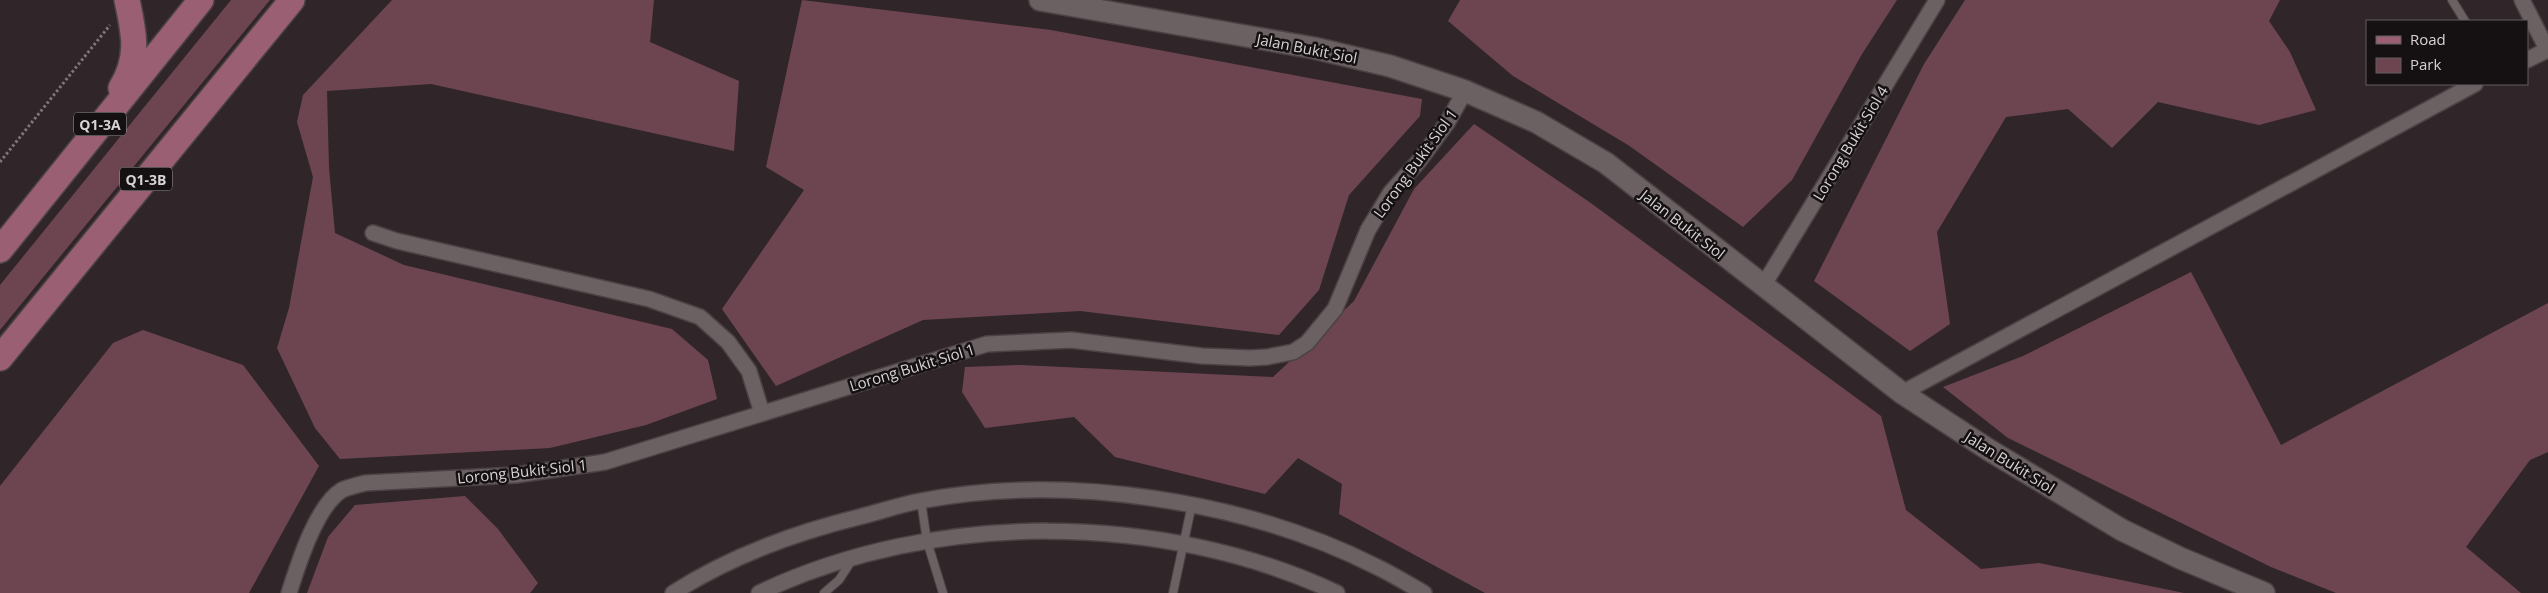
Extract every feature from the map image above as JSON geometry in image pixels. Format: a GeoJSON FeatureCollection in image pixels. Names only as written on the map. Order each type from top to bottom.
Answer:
{"type":"FeatureCollection","features":[{"type":"Feature","properties":{"kind":"main road","name":"Q1-3A"},"geometry":{"type":"LineString","coordinates":[[0,250],[201,0]]}},
{"type":"Feature","properties":{"kind":"main road","name":"Q1-3B"},"geometry":{"type":"LineString","coordinates":[[0,358],[292,0]]}},
{"type":"Feature","properties":{"kind":"main road"},"geometry":{"type":"LineString","coordinates":[[96,129],[130,73],[135,38],[127,2]]}},
{"type":"Feature","properties":{"kind":"street","name":"Jalan Bukit Siol"},"geometry":{"type":"LineString","coordinates":[[1040,0],[1314,48],[1390,66],[1466,91],[1536,122],[1606,164],[1902,393],[2044,484],[2122,530],[2180,558],[2264,593]]}},
{"type":"Feature","properties":{"kind":"street","name":"Lorong Bukit Siol 4"},"geometry":{"type":"LineString","coordinates":[[1763,286],[1936,0]]}},
{"type":"Feature","properties":{"kind":"street"},"geometry":{"type":"LineString","coordinates":[[2522,0],[2548,50],[2528,60]]}},
{"type":"Feature","properties":{"kind":"street"},"geometry":{"type":"LineString","coordinates":[[1902,393],[2473,85]]}},
{"type":"Feature","properties":{"kind":"street","name":"Lorong Bukit Siol 1"},"geometry":{"type":"LineString","coordinates":[[289,593],[318,518],[342,490],[365,483],[516,475],[605,462],[987,344],[1071,340],[1202,356],[1250,358],[1293,352],[1307,343],[1336,309],[1368,230],[1391,192],[1419,162],[1447,123],[1466,91]]}},
{"type":"Feature","properties":{"kind":"street"},"geometry":{"type":"LineString","coordinates":[[374,233],[397,241],[649,299],[700,316],[728,342],[749,371],[762,413]]}},
{"type":"Feature","properties":{"kind":"street"},"geometry":{"type":"LineString","coordinates":[[673,593],[698,577],[806,530],[921,501],[1011,491],[1102,492],[1192,504],[1286,529],[1375,565],[1424,593]]}},
{"type":"Feature","properties":{"kind":"street"},"geometry":{"type":"LineString","coordinates":[[759,593],[778,584],[853,558],[927,541],[1012,531],[1099,532],[1184,544],[1261,564],[1337,593]]}},
{"type":"Feature","properties":{"kind":"lane"},"geometry":{"type":"LineString","coordinates":[[2452,0],[2464,20]]}},
{"type":"Feature","properties":{"kind":"lane"},"geometry":{"type":"LineString","coordinates":[[921,501],[927,541],[943,593]]}},
{"type":"Feature","properties":{"kind":"lane"},"geometry":{"type":"LineString","coordinates":[[1173,593],[1192,504]]}},
{"type":"Feature","properties":{"kind":"lane"},"geometry":{"type":"LineString","coordinates":[[824,593],[839,580],[853,558]]}},
{"type":"Feature","properties":{"kind":"path"},"geometry":{"type":"LineString","coordinates":[[0,162],[127,2]]}},
{"type":"Feature","properties":{"kind":"green space"},"geometry":{"type":"Polygon","coordinates":[[[231,0],[270,0],[0,330],[0,285],[231,0]]]}},
{"type":"Feature","properties":{"kind":"green space"},"geometry":{"type":"Polygon","coordinates":[[[392,0],[654,0],[650,42],[739,81],[734,151],[431,84],[327,91],[329,168],[335,233],[404,265],[672,329],[708,360],[717,399],[646,425],[550,448],[340,459],[315,428],[277,348],[289,308],[313,177],[297,122],[303,95],[392,0]]]}},
{"type":"Feature","properties":{"kind":"green space"},"geometry":{"type":"Polygon","coordinates":[[[802,0],[1051,30],[1422,99],[1420,116],[1349,195],[1319,290],[1279,335],[1080,311],[923,320],[776,386],[722,309],[804,190],[766,167],[802,0]]]}},
{"type":"Feature","properties":{"kind":"green space"},"geometry":{"type":"Polygon","coordinates":[[[1460,0],[1897,0],[1862,54],[1792,180],[1743,227],[1628,145],[1513,76],[1448,21],[1460,0]]]}},
{"type":"Feature","properties":{"kind":"green space"},"geometry":{"type":"Polygon","coordinates":[[[1965,0],[2280,0],[2269,21],[2290,52],[2316,110],[2259,125],[2158,102],[2112,148],[2068,109],[2006,117],[1937,232],[1950,324],[1910,351],[1814,281],[1924,64],[1965,0]]]}},
{"type":"Feature","properties":{"kind":"green space"},"geometry":{"type":"Polygon","coordinates":[[[1474,124],[1588,201],[1881,416],[1906,510],[1981,569],[2039,563],[2184,593],[1485,593],[1339,514],[1342,484],[1298,458],[1265,494],[1115,457],[1074,417],[985,428],[962,392],[965,367],[1021,365],[1273,377],[1354,301],[1414,189],[1474,124]]]}},
{"type":"Feature","properties":{"kind":"green space"},"geometry":{"type":"Polygon","coordinates":[[[2191,272],[2281,445],[2548,303],[2548,452],[2530,460],[2466,547],[2521,593],[2336,593],[2271,567],[2008,438],[1943,387],[2023,356],[2191,272]]]}},
{"type":"Feature","properties":{"kind":"green space"},"geometry":{"type":"Polygon","coordinates":[[[143,330],[243,365],[319,466],[249,593],[0,593],[0,486],[113,343],[143,330]]]}},
{"type":"Feature","properties":{"kind":"green space"},"geometry":{"type":"Polygon","coordinates":[[[465,496],[498,529],[538,583],[530,593],[307,593],[328,537],[355,505],[465,496]]]}}]}
